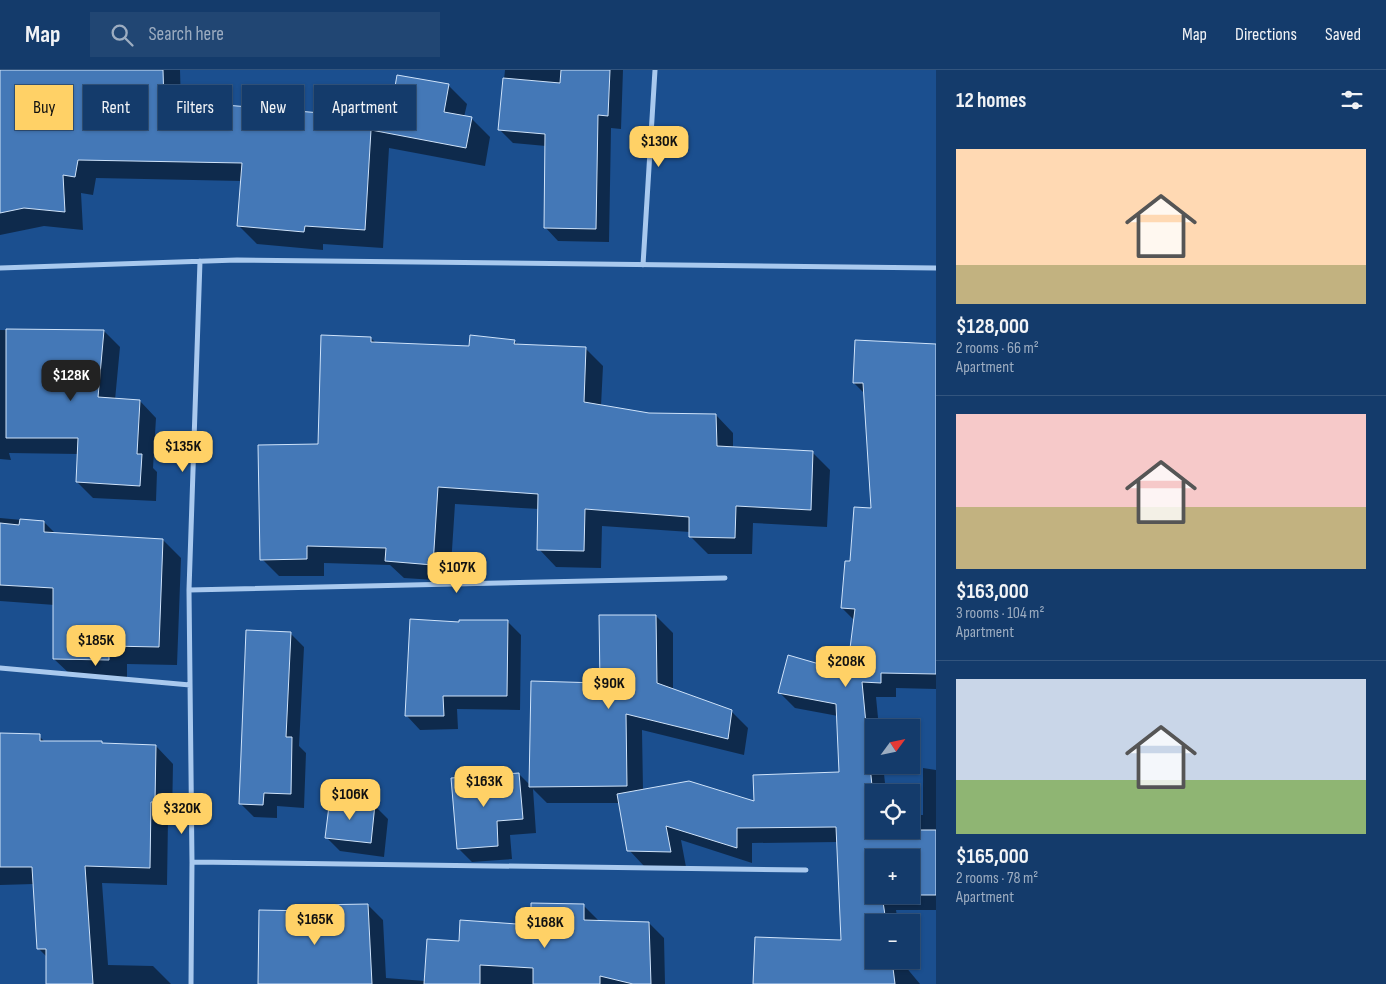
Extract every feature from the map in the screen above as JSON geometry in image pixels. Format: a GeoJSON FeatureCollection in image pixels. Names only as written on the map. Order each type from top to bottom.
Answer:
{"type":"FeatureCollection","features":[{"type":"Feature","properties":{"kind":"street"},"geometry":{"type":"LineString","coordinates":[[643,265],[655,70]]}},
{"type":"Feature","properties":{"kind":"street"},"geometry":{"type":"LineString","coordinates":[[191,984],[192,862],[189,590],[200,262]]}},
{"type":"Feature","properties":{"kind":"street"},"geometry":{"type":"LineString","coordinates":[[0,268],[200,262],[936,268]]}},
{"type":"Feature","properties":{"kind":"street"},"geometry":{"type":"LineString","coordinates":[[189,590],[725,578]]}},
{"type":"Feature","properties":{"kind":"street"},"geometry":{"type":"LineString","coordinates":[[0,668],[190,685]]}},
{"type":"Feature","properties":{"kind":"street"},"geometry":{"type":"LineString","coordinates":[[192,862],[806,870]]}},
{"type":"Feature","properties":{"kind":"building"},"geometry":{"type":"Polygon","coordinates":[[[0,70],[163,70],[163,85],[158,85],[158,130],[232,130],[232,106],[242,106],[242,130],[304,130],[304,112],[314,112],[314,130],[371,130],[365,230],[305,226],[304,232],[237,226],[242,163],[78,160],[75,177],[63,175],[65,212],[24,208],[0,213],[0,70]]]}},
{"type":"Feature","properties":{"kind":"building"},"geometry":{"type":"Polygon","coordinates":[[[561,70],[610,70],[608,116],[598,115],[596,229],[544,228],[545,134],[498,130],[503,78],[560,83],[561,70]]]}},
{"type":"Feature","properties":{"kind":"building"},"geometry":{"type":"Polygon","coordinates":[[[397,75],[449,84],[444,112],[472,117],[466,148],[371,130],[416,130],[416,85],[395,85],[397,75]]]}},
{"type":"Feature","properties":{"kind":"building"},"geometry":{"type":"Polygon","coordinates":[[[6,329],[104,330],[98,397],[140,400],[137,454],[142,454],[140,486],[76,482],[78,438],[6,438],[6,329]]]}},
{"type":"Feature","properties":{"kind":"building"},"geometry":{"type":"Polygon","coordinates":[[[321,335],[371,337],[371,342],[469,346],[470,335],[515,340],[514,344],[586,347],[584,402],[649,413],[716,414],[717,446],[813,451],[811,510],[736,506],[735,538],[689,537],[689,517],[585,509],[584,551],[537,550],[538,494],[438,487],[433,565],[385,561],[386,548],[307,546],[307,559],[260,560],[258,445],[318,444],[321,335]]]}},
{"type":"Feature","properties":{"kind":"building"},"geometry":{"type":"Polygon","coordinates":[[[855,340],[936,344],[936,674],[881,673],[881,683],[862,682],[866,719],[865,774],[871,774],[872,784],[865,784],[865,839],[920,839],[920,830],[936,830],[936,895],[920,895],[920,849],[865,849],[865,904],[883,904],[885,914],[865,914],[865,969],[893,969],[895,984],[753,984],[755,937],[841,940],[836,827],[737,828],[737,848],[666,826],[671,852],[627,851],[617,794],[689,781],[754,801],[753,775],[839,772],[836,704],[778,693],[788,655],[847,672],[855,609],[841,608],[845,561],[850,561],[854,507],[871,508],[863,383],[853,383],[855,340]]]}},
{"type":"Feature","properties":{"kind":"building"},"geometry":{"type":"Polygon","coordinates":[[[20,519],[44,521],[44,532],[163,539],[159,647],[109,646],[109,660],[53,659],[53,588],[0,585],[0,523],[19,525],[20,519]]]}},
{"type":"Feature","properties":{"kind":"building"},"geometry":{"type":"Polygon","coordinates":[[[599,615],[656,615],[657,683],[732,710],[728,739],[626,714],[627,786],[529,787],[531,681],[600,683],[599,615]]]}},
{"type":"Feature","properties":{"kind":"building"},"geometry":{"type":"Polygon","coordinates":[[[410,619],[459,622],[459,620],[508,620],[507,696],[443,696],[444,716],[405,716],[410,619]]]}},
{"type":"Feature","properties":{"kind":"building"},"geometry":{"type":"Polygon","coordinates":[[[246,630],[291,632],[286,737],[292,737],[291,794],[264,793],[263,805],[239,804],[246,630]]]}},
{"type":"Feature","properties":{"kind":"building"},"geometry":{"type":"Polygon","coordinates":[[[0,733],[40,734],[40,741],[102,741],[102,743],[156,745],[155,802],[151,802],[150,868],[85,866],[93,984],[46,984],[46,949],[37,949],[32,867],[0,867],[0,733]]]}},
{"type":"Feature","properties":{"kind":"building"},"geometry":{"type":"Polygon","coordinates":[[[519,773],[523,819],[497,821],[498,846],[457,849],[451,778],[519,773]]]}},
{"type":"Feature","properties":{"kind":"building"},"geometry":{"type":"Polygon","coordinates":[[[330,798],[375,804],[371,843],[325,838],[330,798]]]}},
{"type":"Feature","properties":{"kind":"building"},"geometry":{"type":"Polygon","coordinates":[[[531,903],[584,904],[584,920],[649,922],[651,984],[633,984],[600,976],[600,984],[533,984],[533,968],[480,965],[480,984],[424,984],[427,939],[459,941],[460,920],[531,925],[531,903]]]}},
{"type":"Feature","properties":{"kind":"building"},"geometry":{"type":"Polygon","coordinates":[[[368,904],[372,984],[258,984],[259,910],[312,911],[311,905],[368,904]]]}}]}
